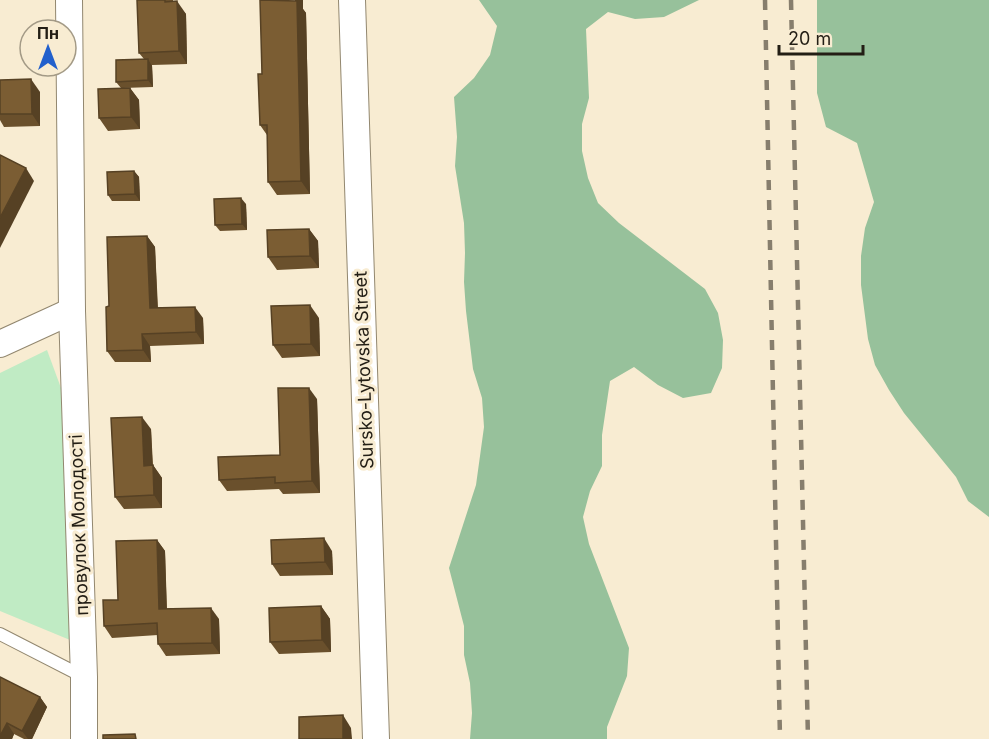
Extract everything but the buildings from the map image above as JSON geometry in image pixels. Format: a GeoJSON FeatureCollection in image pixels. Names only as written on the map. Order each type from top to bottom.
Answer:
{"type":"FeatureCollection","features":[{"type":"Feature","properties":{"kind":"street","name":"провулок Молодості"},"geometry":{"type":"LineString","coordinates":[[69,0],[72,311],[84,739]]}},
{"type":"Feature","properties":{"kind":"street","name":"Sursko-Lytovska Street"},"geometry":{"type":"LineString","coordinates":[[352,0],[376,739]]}},
{"type":"Feature","properties":{"kind":"street"},"geometry":{"type":"LineString","coordinates":[[0,344],[72,311]]}},
{"type":"Feature","properties":{"kind":"lane"},"geometry":{"type":"LineString","coordinates":[[0,634],[84,676]]}},
{"type":"Feature","properties":{"kind":"green space"},"geometry":{"type":"Polygon","coordinates":[[[479,0],[699,0],[664,17],[635,19],[608,12],[586,29],[589,98],[582,124],[582,151],[588,178],[598,203],[619,223],[705,289],[718,313],[723,340],[722,368],[711,393],[683,398],[658,385],[634,367],[610,381],[602,435],[602,466],[590,491],[583,517],[589,544],[629,648],[627,676],[607,727],[607,739],[470,739],[472,713],[470,683],[464,655],[464,626],[449,568],[476,485],[484,427],[482,398],[473,369],[466,311],[464,223],[455,166],[457,137],[454,97],[474,78],[490,55],[497,26],[479,0]]]}},
{"type":"Feature","properties":{"kind":"green space"},"geometry":{"type":"Polygon","coordinates":[[[817,0],[989,0],[989,517],[968,501],[956,477],[904,413],[875,365],[868,339],[861,285],[861,256],[865,228],[874,202],[857,143],[826,127],[817,93],[817,0]]]}},
{"type":"Feature","properties":{"kind":"green space"},"geometry":{"type":"Polygon","coordinates":[[[47,350],[61,388],[70,640],[0,611],[0,373],[47,350]]]}},
{"type":"Feature","properties":{"kind":"railway"},"geometry":{"type":"LineString","coordinates":[[765,0],[780,739]]}},
{"type":"Feature","properties":{"kind":"railway"},"geometry":{"type":"LineString","coordinates":[[791,0],[808,739]]}}]}
